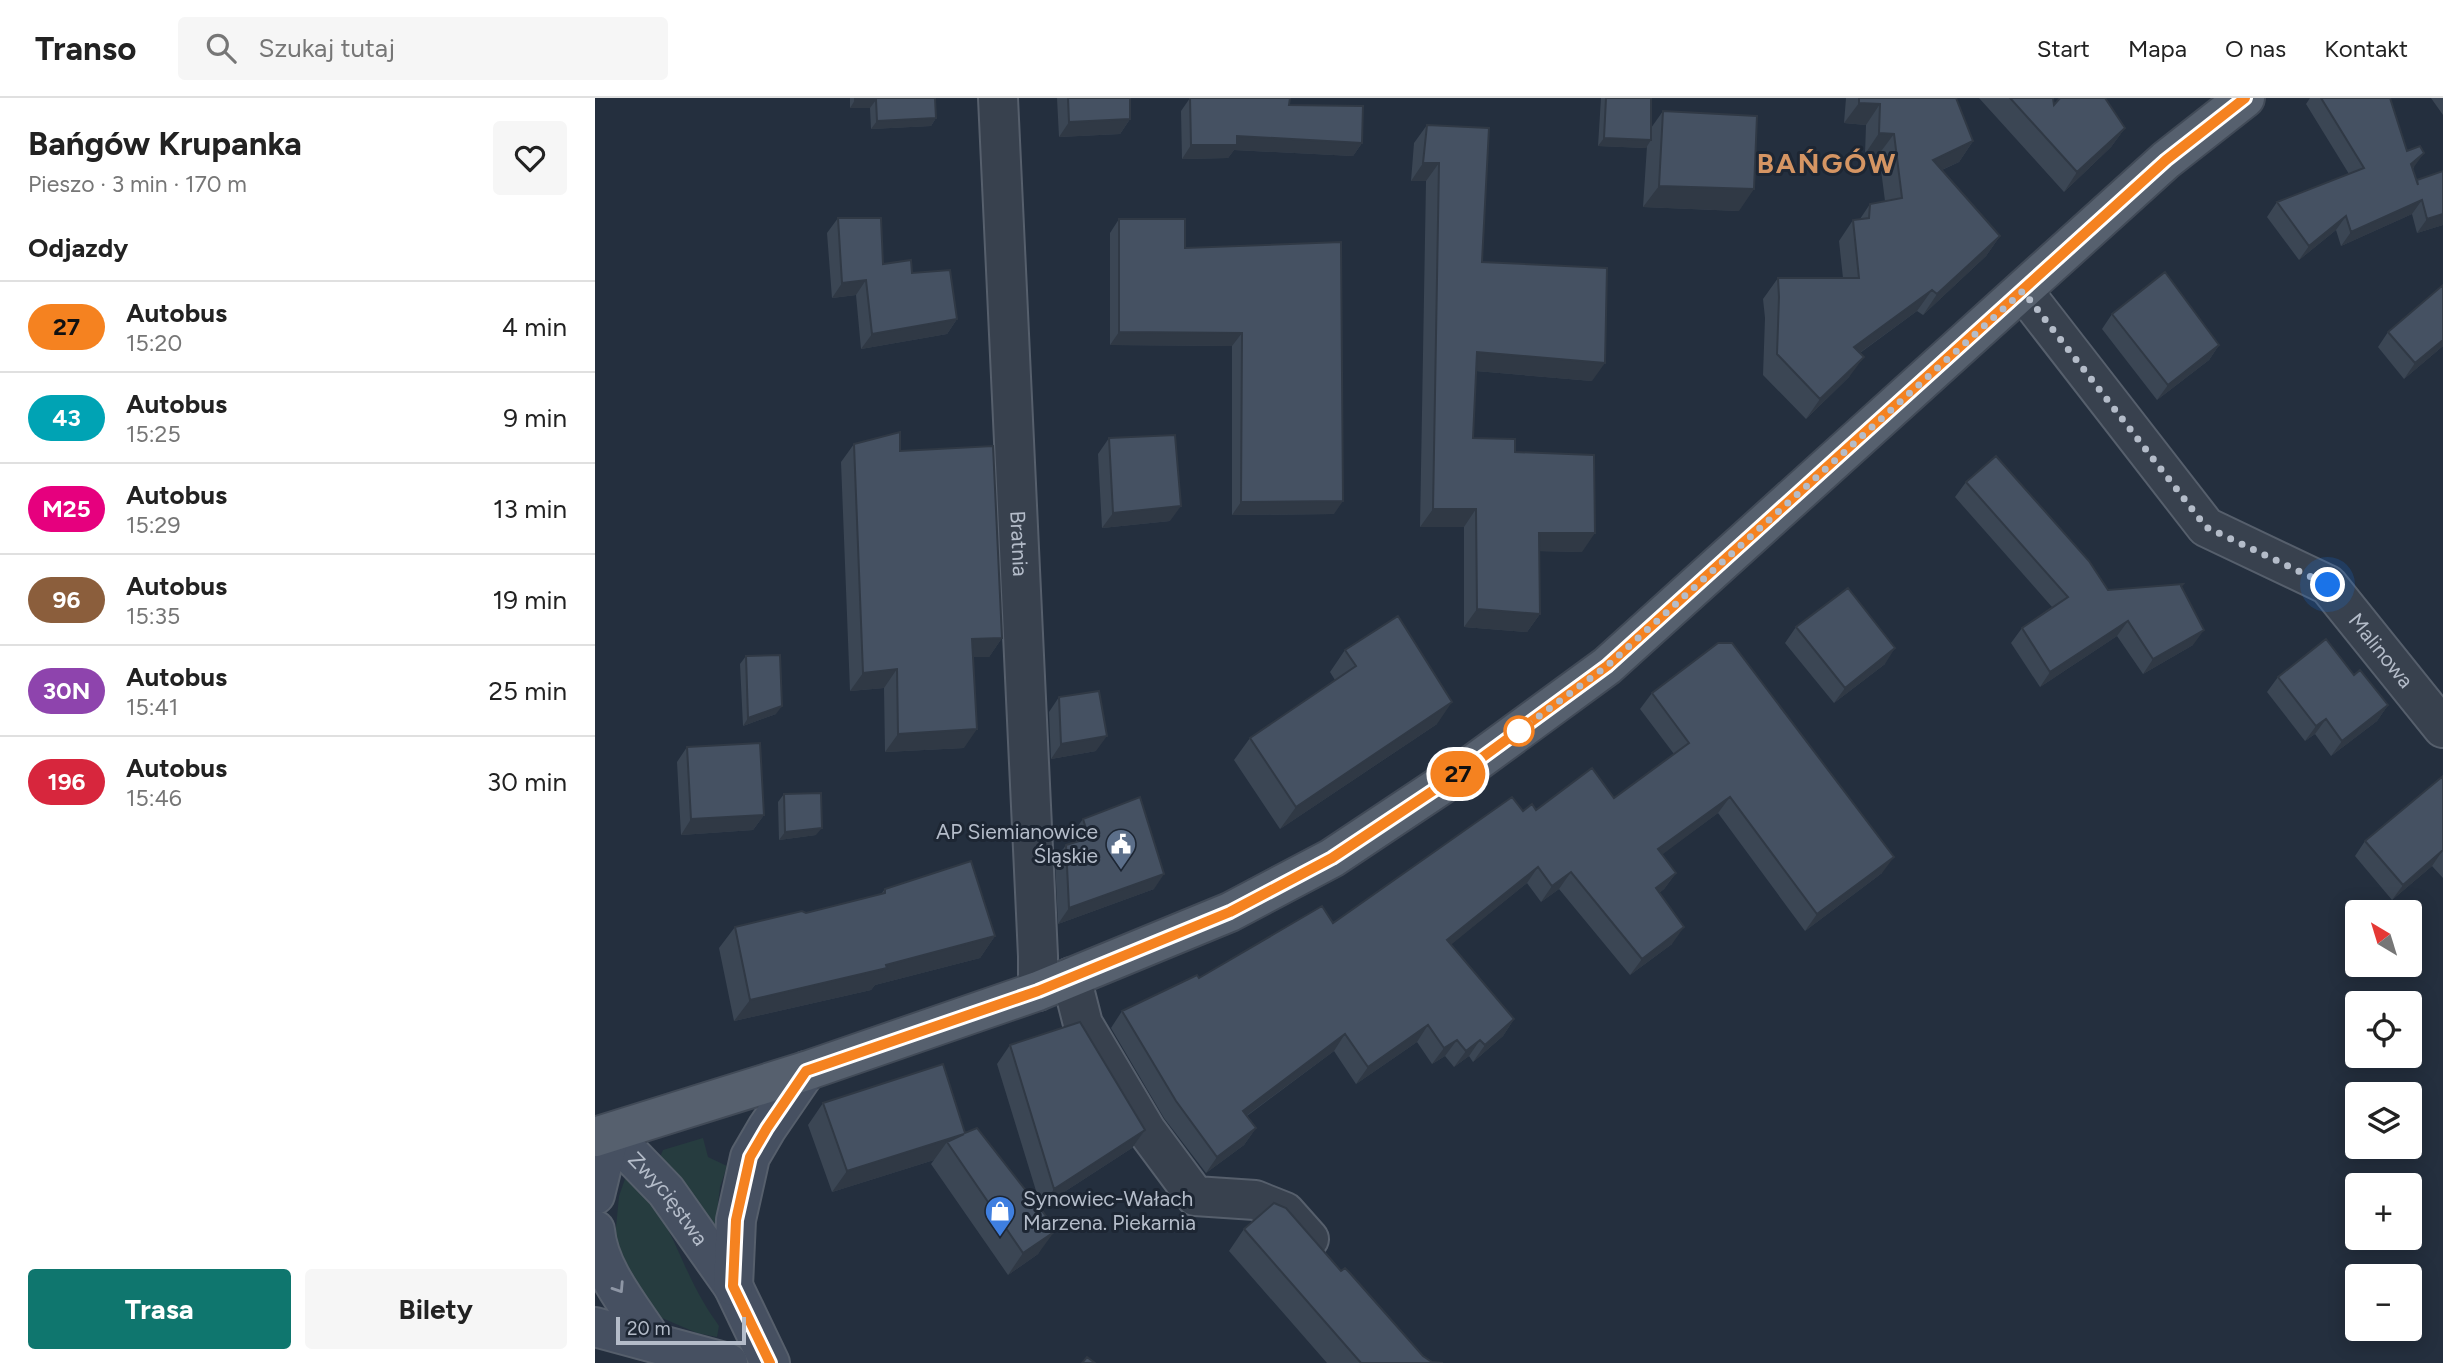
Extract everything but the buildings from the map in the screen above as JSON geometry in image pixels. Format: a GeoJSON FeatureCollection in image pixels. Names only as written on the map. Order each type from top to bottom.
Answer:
{"type":"FeatureCollection","features":[{"type":"Feature","properties":{"kind":"main road"},"geometry":{"type":"LineString","coordinates":[[602,1135],[806,1071],[1054,984],[1230,912],[1332,858],[1476,762],[1607,666],[2166,160],[2245,98]]}},
{"type":"Feature","properties":{"kind":"main road","name":"Zwycięstwa"},"geometry":{"type":"LineString","coordinates":[[733,1286],[736,1220],[750,1157],[806,1071]]}},
{"type":"Feature","properties":{"kind":"main road","name":"Zwycięstwa"},"geometry":{"type":"LineString","coordinates":[[595,1195],[602,1135]]}},
{"type":"Feature","properties":{"kind":"main road","name":"Zwycięstwa"},"geometry":{"type":"LineString","coordinates":[[602,1135],[666,1191],[733,1286],[770,1363]]}},
{"type":"Feature","properties":{"kind":"main road"},"geometry":{"type":"LineString","coordinates":[[595,1230],[596,1243],[610,1274],[653,1342]]}},
{"type":"Feature","properties":{"kind":"main road"},"geometry":{"type":"LineString","coordinates":[[595,1327],[728,1363]]}},
{"type":"Feature","properties":{"kind":"street","name":"Bratnia"},"geometry":{"type":"LineString","coordinates":[[998,98],[1038,956],[1054,984],[1083,1024],[1146,1130],[1195,1196],[1255,1200],[1285,1212],[1331,1262]]}},
{"type":"Feature","properties":{"kind":"street","name":"Malinowa"},"geometry":{"type":"LineString","coordinates":[[2023,291],[2206,527],[2328,585],[2443,728]]}},
{"type":"Feature","properties":{"kind":"green space"},"geometry":{"type":"Polygon","coordinates":[[[703,1138],[708,1157],[727,1166],[720,1187],[715,1229],[660,1157],[663,1150],[703,1138]]]}},
{"type":"Feature","properties":{"kind":"green space"},"geometry":{"type":"Polygon","coordinates":[[[629,1178],[654,1205],[672,1237],[695,1287],[719,1326],[717,1337],[697,1333],[662,1318],[647,1308],[636,1295],[615,1238],[619,1196],[625,1179],[629,1178]]]}},
{"type":"Feature","properties":{"kind":"bus line","name":"27"},"geometry":{"type":"LineString","coordinates":[[770,1363],[733,1286],[736,1220],[750,1157],[806,1071],[1038,991],[1230,912],[1332,858],[1476,762],[1607,666],[2166,160],[2245,98]]}},
{"type":"Feature","properties":{"kind":"place","name":"AP Siemianowice Śląskie"},"geometry":{"type":"Point","coordinates":[1121,871]}},
{"type":"Feature","properties":{"kind":"place","name":"Synowiec-Wałach Marzena. Piekarnia"},"geometry":{"type":"Point","coordinates":[1000,1238]}},
{"type":"Feature","properties":{"kind":"district","name":"BAŃGÓW"},"geometry":{"type":"Point","coordinates":[1827,163]}},
{"type":"Feature","properties":{"kind":"route"},"geometry":{"type":"LineString","coordinates":[[1519,731],[1607,666],[2023,291],[2206,527],[2328,585]]}}]}
